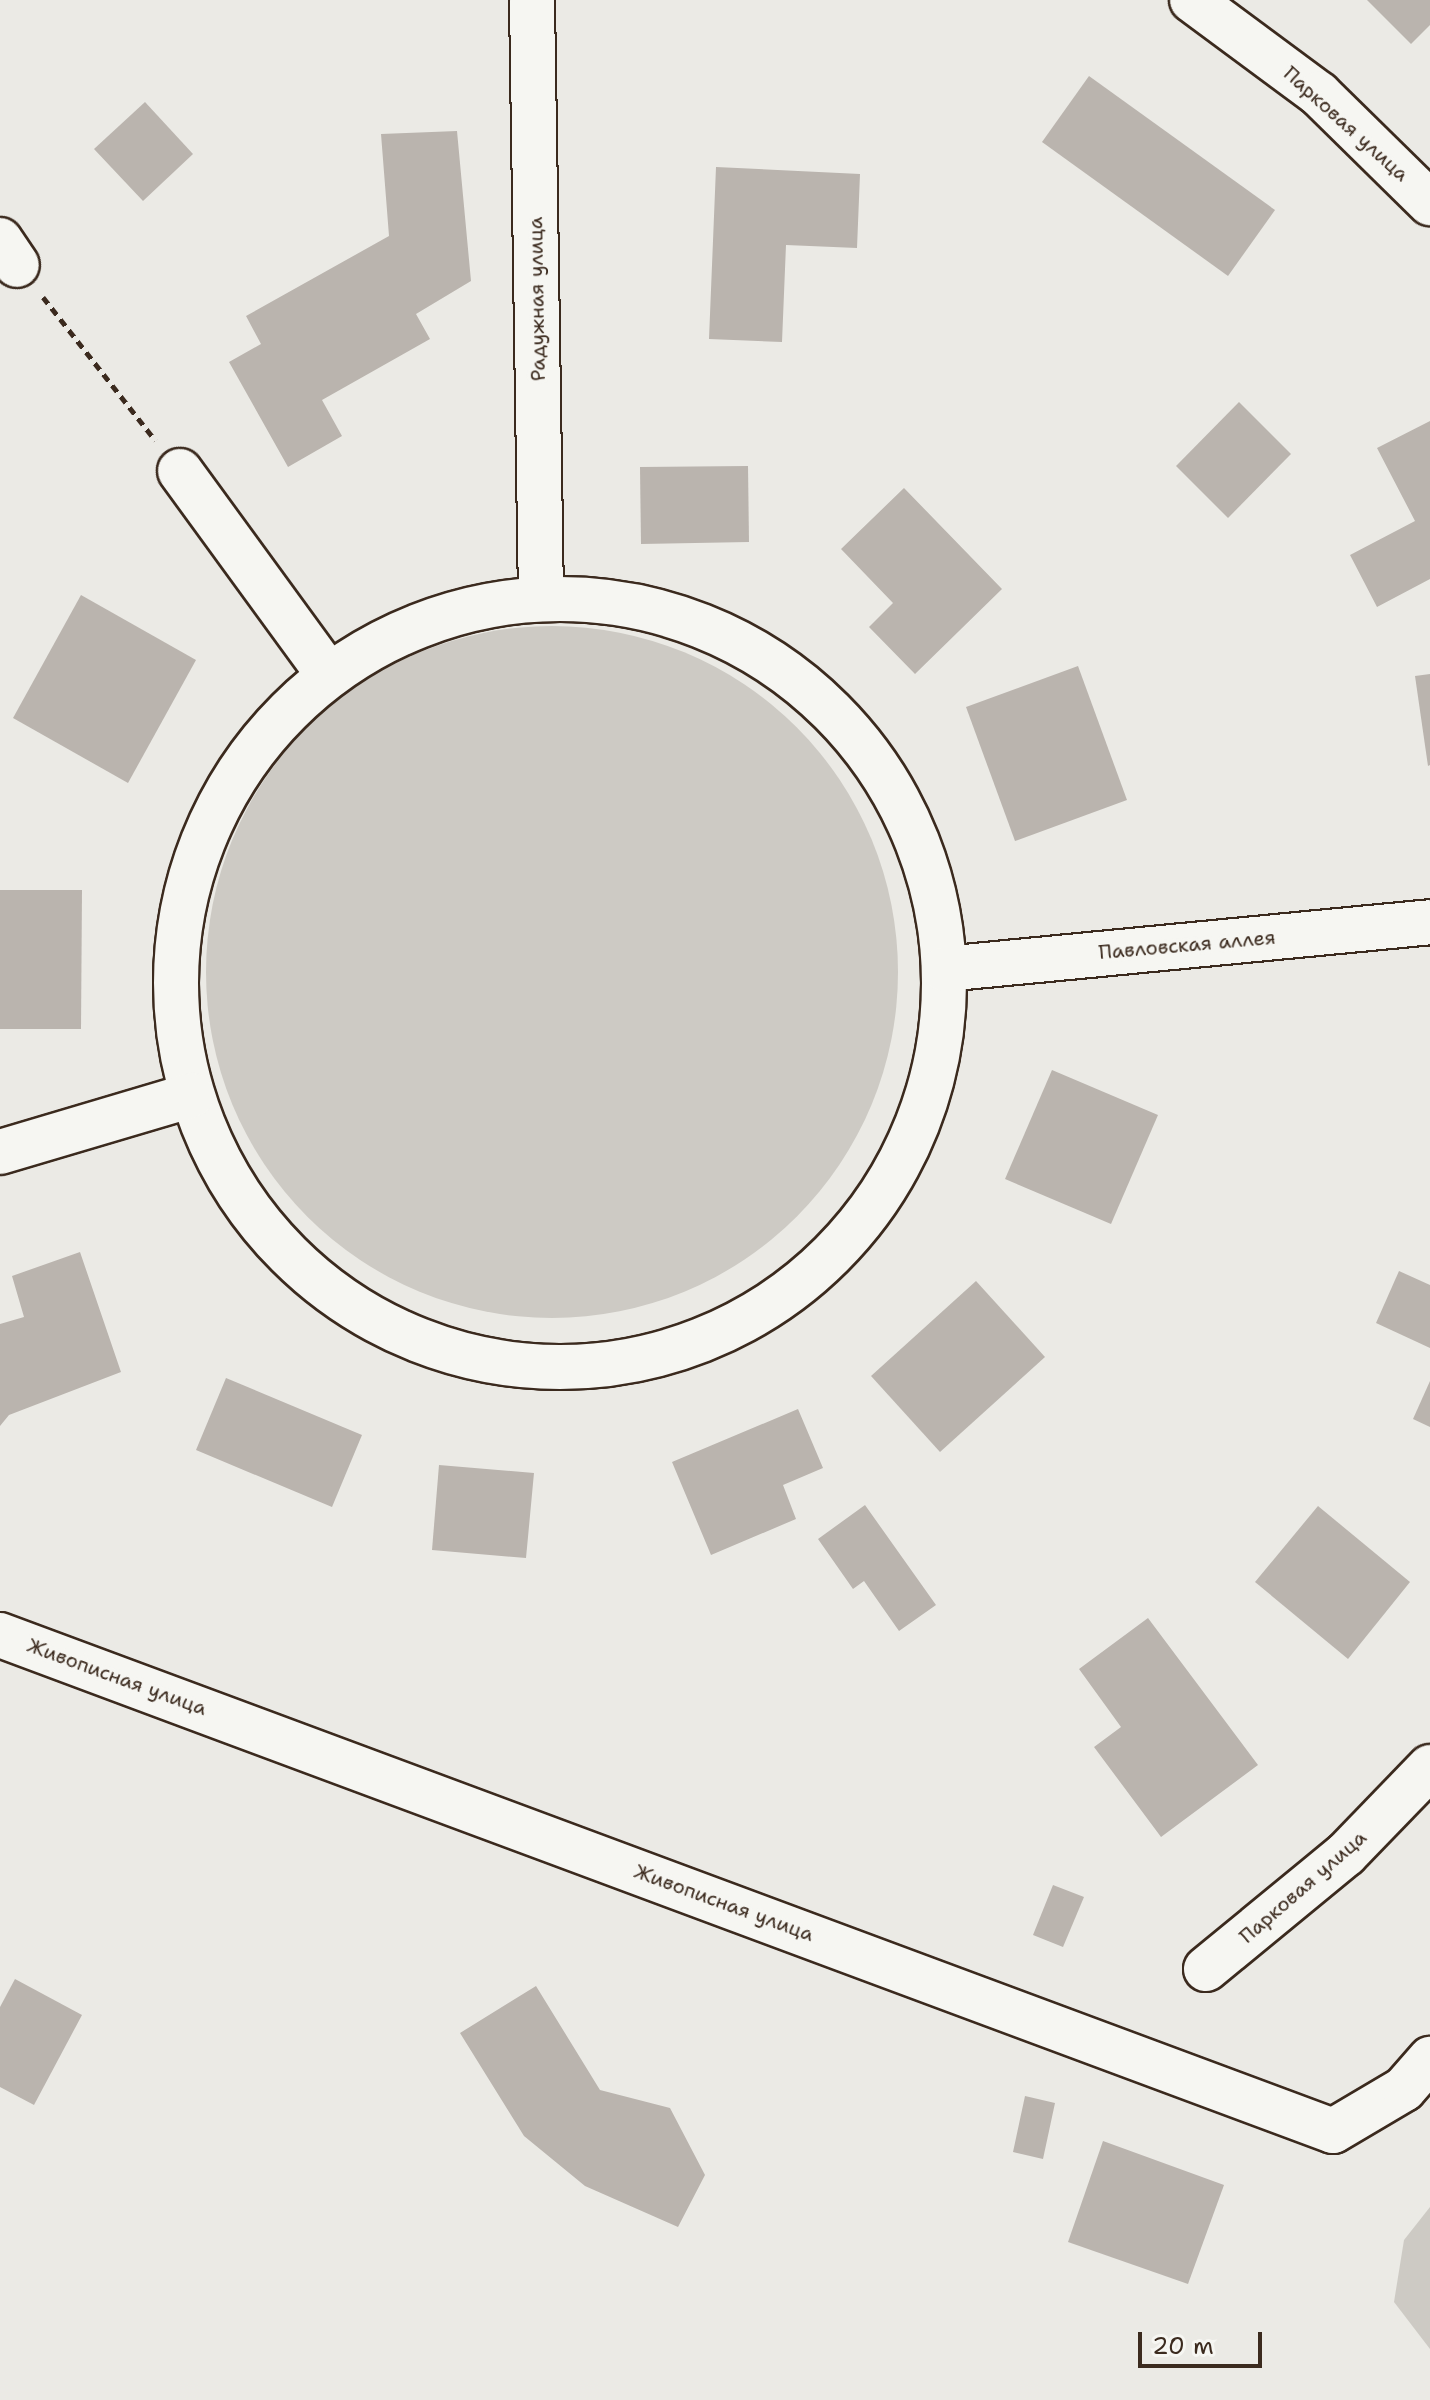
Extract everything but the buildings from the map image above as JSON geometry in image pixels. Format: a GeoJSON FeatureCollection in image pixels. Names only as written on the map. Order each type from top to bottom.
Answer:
{"type":"FeatureCollection","features":[{"type":"Feature","properties":{"kind":"street","name":"Радужная улица"},"geometry":{"type":"LineString","coordinates":[[532,0],[541,599]]}},
{"type":"Feature","properties":{"kind":"street","name":"Парковая улица"},"geometry":{"type":"LineString","coordinates":[[1192,0],[1319,94],[1427,194]]}},
{"type":"Feature","properties":{"kind":"street"},"geometry":{"type":"LineString","coordinates":[[180,471],[329,675]]}},
{"type":"Feature","properties":{"kind":"street"},"geometry":{"type":"LineString","coordinates":[[541,599],[629,605],[691,621],[780,668],[820,700],[877,767],[909,822],[939,918],[944,969],[937,1056],[921,1117],[874,1206],[842,1245],[754,1315],[673,1350],[625,1362],[574,1367],[475,1358],[415,1338],[337,1296],[264,1227],[210,1142],[192,1095],[176,955],[195,863],[212,819],[261,740],[329,675],[423,624],[541,599]]}},
{"type":"Feature","properties":{"kind":"street","name":"Павловская аллея"},"geometry":{"type":"LineString","coordinates":[[944,969],[1430,922]]}},
{"type":"Feature","properties":{"kind":"street"},"geometry":{"type":"LineString","coordinates":[[0,1152],[192,1095]]}},
{"type":"Feature","properties":{"kind":"street","name":"Живописная улица"},"geometry":{"type":"LineString","coordinates":[[0,1635],[1333,2131],[1404,2089],[1430,2059]]}},
{"type":"Feature","properties":{"kind":"street","name":"Парковая улица"},"geometry":{"type":"LineString","coordinates":[[1206,1969],[1346,1854],[1430,1767]]}},
{"type":"Feature","properties":{"kind":"path"},"geometry":{"type":"LineString","coordinates":[[9,252],[180,471]]}},
{"type":"Feature","properties":{"kind":"shaded area"},"geometry":{"type":"Polygon","coordinates":[[[552,626],[619,633],[684,653],[744,684],[797,727],[840,780],[871,840],[891,905],[898,972],[891,1039],[871,1104],[840,1164],[797,1217],[744,1260],[684,1291],[619,1311],[552,1318],[485,1311],[420,1291],[360,1260],[307,1217],[264,1164],[233,1104],[213,1039],[206,972],[213,905],[233,840],[264,780],[307,727],[360,684],[420,653],[485,633],[552,626]]]}},
{"type":"Feature","properties":{"kind":"shaded area"},"geometry":{"type":"Polygon","coordinates":[[[1430,2207],[1430,2349],[1394,2302],[1404,2240],[1430,2207]]]}}]}
